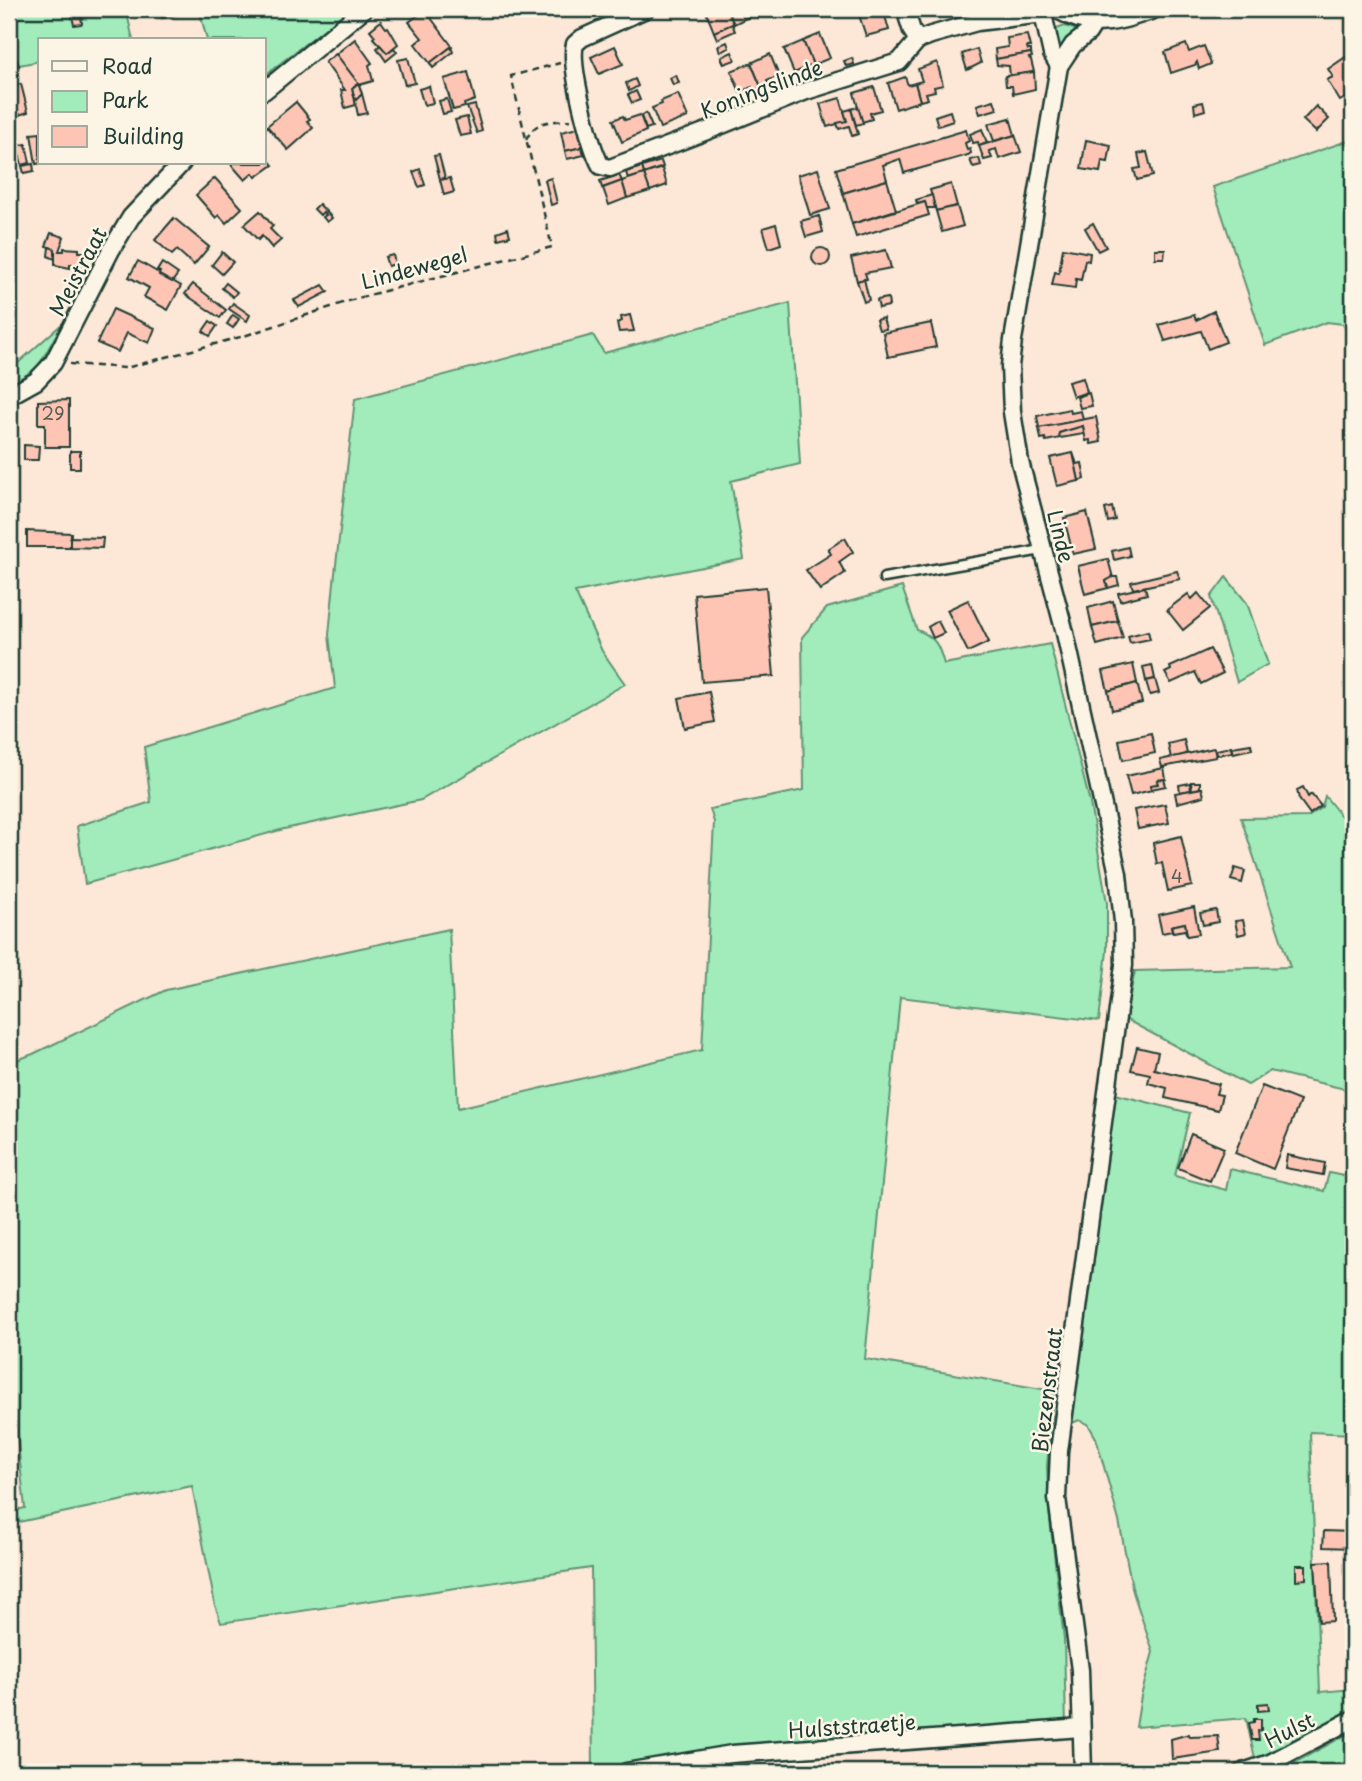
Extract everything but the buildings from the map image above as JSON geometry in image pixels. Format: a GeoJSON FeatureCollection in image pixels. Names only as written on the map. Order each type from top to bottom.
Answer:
{"type":"FeatureCollection","features":[{"type":"Feature","properties":{"kind":"street"},"geometry":{"type":"LineString","coordinates":[[266,89],[364,9]]}},
{"type":"Feature","properties":{"kind":"street"},"geometry":{"type":"LineString","coordinates":[[573,57],[575,44],[582,38],[646,9]]}},
{"type":"Feature","properties":{"kind":"street"},"geometry":{"type":"LineString","coordinates":[[905,9],[918,40]]}},
{"type":"Feature","properties":{"kind":"street"},"geometry":{"type":"LineString","coordinates":[[1050,10],[1095,22],[1122,19],[1152,9]]}},
{"type":"Feature","properties":{"kind":"street","name":"Koningslinde"},"geometry":{"type":"LineString","coordinates":[[573,57],[596,158],[601,166],[610,168],[806,91],[899,62],[918,40],[977,22],[1050,10]]}},
{"type":"Feature","properties":{"kind":"street","name":"Linde"},"geometry":{"type":"LineString","coordinates":[[1050,10],[1052,54],[1059,66]]}},
{"type":"Feature","properties":{"kind":"street","name":"Linde"},"geometry":{"type":"LineString","coordinates":[[1095,22],[1073,45],[1059,66],[1010,366],[1012,412],[1020,462],[1065,633],[1118,874],[1124,965],[1119,1014]]}},
{"type":"Feature","properties":{"kind":"street","name":"Meistraat"},"geometry":{"type":"LineString","coordinates":[[9,396],[36,381],[53,363],[131,217],[181,164]]}},
{"type":"Feature","properties":{"kind":"street","name":"Biezenstraat"},"geometry":{"type":"LineString","coordinates":[[1083,1772],[1077,1647],[1057,1499],[1059,1451],[1119,1014]]}},
{"type":"Feature","properties":{"kind":"street","name":"Hulst"},"geometry":{"type":"LineString","coordinates":[[1243,1772],[1270,1763],[1353,1720]]}},
{"type":"Feature","properties":{"kind":"street","name":"Hulststraetje"},"geometry":{"type":"LineString","coordinates":[[626,1772],[732,1754],[1082,1728]]}},
{"type":"Feature","properties":{"kind":"lane"},"geometry":{"type":"LineString","coordinates":[[884,578],[1042,551]]}},
{"type":"Feature","properties":{"kind":"path","name":"Lindewegel"},"geometry":{"type":"LineString","coordinates":[[53,363],[126,368],[244,336],[358,298],[552,247],[511,76],[573,57]]}},
{"type":"Feature","properties":{"kind":"path"},"geometry":{"type":"LineString","coordinates":[[526,140],[531,129],[544,123],[586,118]]}},
{"type":"Feature","properties":{"kind":"green space"},"geometry":{"type":"Polygon","coordinates":[[[9,9],[126,9],[133,38],[38,38],[38,61],[9,67],[9,9]]]}},
{"type":"Feature","properties":{"kind":"green space"},"geometry":{"type":"Polygon","coordinates":[[[199,9],[350,9],[266,74],[266,38],[206,38],[199,9]]]}},
{"type":"Feature","properties":{"kind":"green space"},"geometry":{"type":"Polygon","coordinates":[[[1065,26],[1074,29],[1075,35],[1058,48],[1054,30],[1065,26]]]}},
{"type":"Feature","properties":{"kind":"green space"},"geometry":{"type":"Polygon","coordinates":[[[1353,139],[1353,344],[1343,324],[1327,322],[1265,345],[1213,187],[1353,139]]]}},
{"type":"Feature","properties":{"kind":"green space"},"geometry":{"type":"Polygon","coordinates":[[[790,303],[800,464],[731,481],[744,559],[575,592],[602,651],[625,684],[421,800],[284,829],[85,884],[77,826],[151,802],[144,747],[335,688],[329,635],[355,399],[593,335],[604,353],[790,303]]]}},
{"type":"Feature","properties":{"kind":"green space"},"geometry":{"type":"Polygon","coordinates":[[[63,323],[38,367],[9,386],[9,371],[63,323]]]}},
{"type":"Feature","properties":{"kind":"green space"},"geometry":{"type":"Polygon","coordinates":[[[1226,577],[1247,603],[1268,664],[1237,682],[1211,597],[1226,577]]]}},
{"type":"Feature","properties":{"kind":"green space"},"geometry":{"type":"Polygon","coordinates":[[[902,587],[917,630],[936,643],[944,664],[1050,644],[1090,803],[1107,903],[1107,951],[1099,1021],[900,997],[865,1359],[1054,1391],[1047,1466],[1049,1511],[1064,1639],[1066,1727],[739,1747],[593,1771],[591,1568],[221,1623],[215,1605],[192,1486],[9,1524],[9,1512],[25,1508],[9,1362],[9,1063],[166,990],[449,929],[458,1108],[702,1050],[714,822],[710,809],[804,790],[802,637],[827,608],[902,587]]]}},
{"type":"Feature","properties":{"kind":"green space"},"geometry":{"type":"Polygon","coordinates":[[[1325,796],[1353,831],[1353,1002],[1347,1007],[1353,1011],[1353,1091],[1270,1071],[1248,1085],[1125,1019],[1135,971],[1290,967],[1241,818],[1308,817],[1322,807],[1325,796]]]}},
{"type":"Feature","properties":{"kind":"green space"},"geometry":{"type":"Polygon","coordinates":[[[1115,1094],[1190,1113],[1175,1176],[1226,1190],[1230,1169],[1324,1191],[1329,1173],[1353,1178],[1353,1434],[1310,1432],[1320,1692],[1353,1689],[1353,1714],[1256,1763],[1246,1718],[1136,1727],[1153,1652],[1133,1592],[1119,1521],[1096,1438],[1088,1424],[1079,1420],[1070,1424],[1115,1094]]]}},
{"type":"Feature","properties":{"kind":"green space"},"geometry":{"type":"Polygon","coordinates":[[[1353,1731],[1353,1760],[1317,1772],[1282,1772],[1281,1770],[1353,1731]]]}}]}
